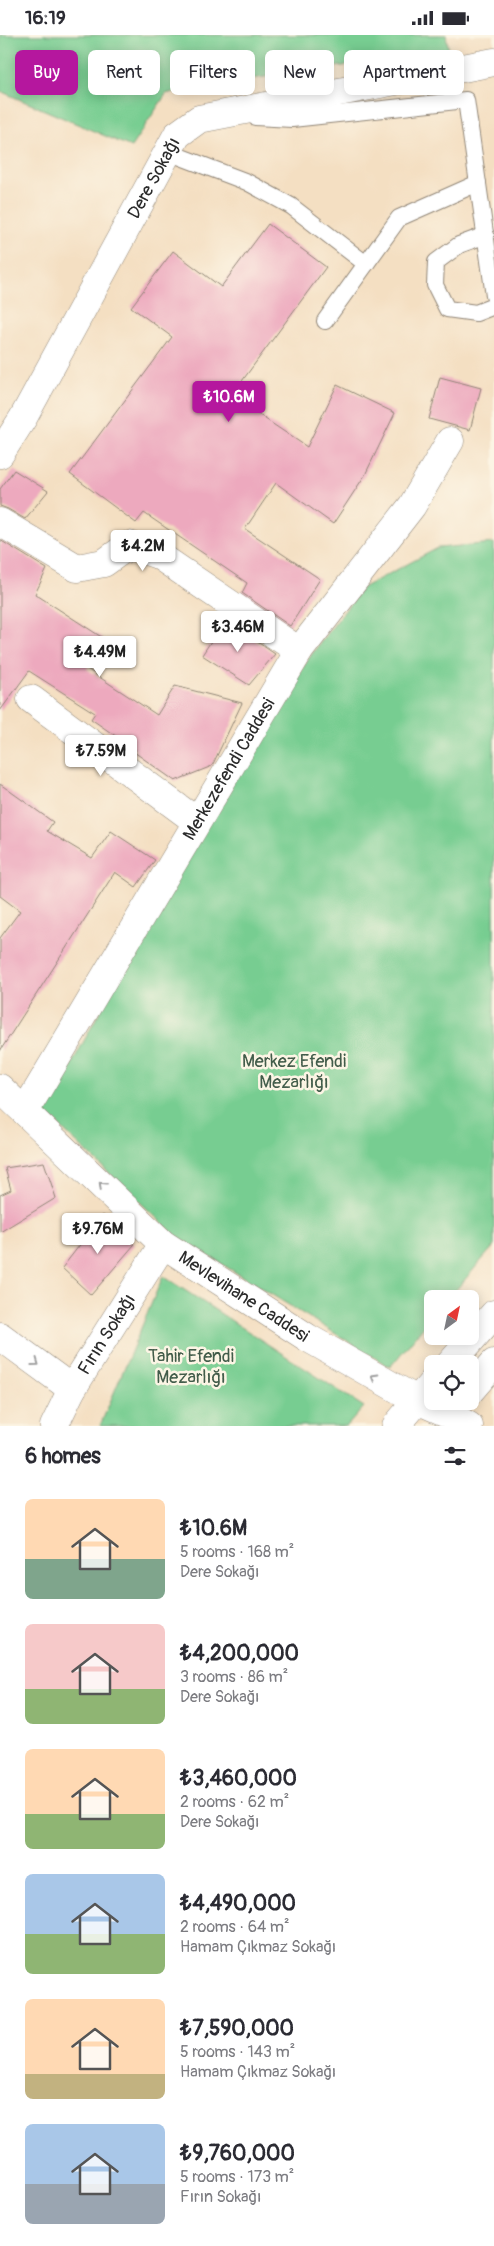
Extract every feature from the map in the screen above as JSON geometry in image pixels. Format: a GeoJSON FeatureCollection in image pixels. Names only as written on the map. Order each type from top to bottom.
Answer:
{"type":"FeatureCollection","features":[{"type":"Feature","properties":{"kind":"street","name":"Dere Sokağı"},"geometry":{"type":"LineString","coordinates":[[0,455],[23,418],[178,135],[199,119],[494,62]]}},
{"type":"Feature","properties":{"kind":"street","name":"Merkezefendi Caddesi"},"geometry":{"type":"LineString","coordinates":[[25,1111],[299,651],[412,507],[450,441]]}},
{"type":"Feature","properties":{"kind":"street"},"geometry":{"type":"LineString","coordinates":[[0,521],[77,568],[104,563],[129,545],[158,555],[299,651]]}},
{"type":"Feature","properties":{"kind":"street"},"geometry":{"type":"LineString","coordinates":[[30,699],[196,821]]}},
{"type":"Feature","properties":{"kind":"street","name":"Mevlevihane Caddesi"},"geometry":{"type":"LineString","coordinates":[[0,1088],[162,1244],[308,1338],[424,1392]]}},
{"type":"Feature","properties":{"kind":"street","name":"Fırın Sokağı"},"geometry":{"type":"LineString","coordinates":[[54,1426],[72,1389],[162,1244]]}},
{"type":"Feature","properties":{"kind":"street"},"geometry":{"type":"LineString","coordinates":[[458,1355],[494,1314]]}},
{"type":"Feature","properties":{"kind":"street"},"geometry":{"type":"LineString","coordinates":[[0,1336],[72,1389]]}},
{"type":"Feature","properties":{"kind":"street"},"geometry":{"type":"LineString","coordinates":[[479,1380],[494,1363]]}},
{"type":"Feature","properties":{"kind":"street"},"geometry":{"type":"LineString","coordinates":[[396,1426],[424,1393]]}},
{"type":"Feature","properties":{"kind":"lane"},"geometry":{"type":"LineString","coordinates":[[220,115],[292,119],[466,100],[494,296]]}},
{"type":"Feature","properties":{"kind":"lane"},"geometry":{"type":"LineString","coordinates":[[168,152],[247,182],[291,206],[366,264]]}},
{"type":"Feature","properties":{"kind":"lane"},"geometry":{"type":"LineString","coordinates":[[325,321],[399,218],[478,183]]}},
{"type":"Feature","properties":{"kind":"lane"},"geometry":{"type":"LineString","coordinates":[[486,235],[459,245],[436,262],[435,285],[447,309],[476,313],[494,306]]}},
{"type":"Feature","properties":{"kind":"green space"},"geometry":{"type":"Polygon","coordinates":[[[0,35],[446,35],[449,50],[344,50],[344,66],[334,67],[334,50],[265,50],[265,77],[255,78],[255,50],[170,50],[170,93],[166,94],[131,147],[0,91],[0,35]]]}},
{"type":"Feature","properties":{"kind":"green space","name":"Merkez Efendi Mezarlığı"},"geometry":{"type":"Polygon","coordinates":[[[494,543],[494,1246],[456,1290],[424,1290],[424,1327],[390,1367],[176,1236],[45,1113],[177,869],[311,655],[362,588],[438,548],[494,543]]]}},
{"type":"Feature","properties":{"kind":"green space","name":"Tahir Efendi Mezarlığı"},"geometry":{"type":"Polygon","coordinates":[[[163,1276],[364,1407],[347,1426],[100,1426],[163,1276]]]}},
{"type":"Feature","properties":{"kind":"building"},"geometry":{"type":"Polygon","coordinates":[[[268,224],[326,267],[231,396],[307,447],[337,385],[395,413],[365,475],[333,524],[276,483],[245,529],[320,579],[290,626],[242,593],[247,583],[144,513],[136,523],[70,474],[172,337],[131,307],[173,251],[221,287],[268,224]]]}},
{"type":"Feature","properties":{"kind":"building"},"geometry":{"type":"Polygon","coordinates":[[[440,377],[481,388],[470,430],[429,419],[440,377]]]}},
{"type":"Feature","properties":{"kind":"building"},"geometry":{"type":"Polygon","coordinates":[[[14,470],[48,491],[25,519],[0,506],[0,489],[14,470]]]}},
{"type":"Feature","properties":{"kind":"building"},"geometry":{"type":"Polygon","coordinates":[[[0,540],[47,569],[35,594],[103,638],[87,669],[157,715],[175,686],[242,703],[212,766],[175,781],[134,752],[136,750],[91,719],[95,713],[29,671],[0,711],[0,540]]]}},
{"type":"Feature","properties":{"kind":"building"},"geometry":{"type":"Polygon","coordinates":[[[225,620],[275,654],[249,685],[202,655],[225,620]]]}},
{"type":"Feature","properties":{"kind":"building"},"geometry":{"type":"Polygon","coordinates":[[[0,784],[53,822],[47,831],[92,858],[111,831],[155,860],[136,887],[115,872],[0,1051],[0,938],[20,911],[0,896],[0,784]]]}},
{"type":"Feature","properties":{"kind":"building"},"geometry":{"type":"Polygon","coordinates":[[[44,1162],[56,1198],[0,1232],[0,1195],[11,1190],[5,1168],[44,1162]]]}},
{"type":"Feature","properties":{"kind":"building"},"geometry":{"type":"Polygon","coordinates":[[[103,1215],[134,1245],[91,1295],[62,1268],[103,1215]]]}}]}
